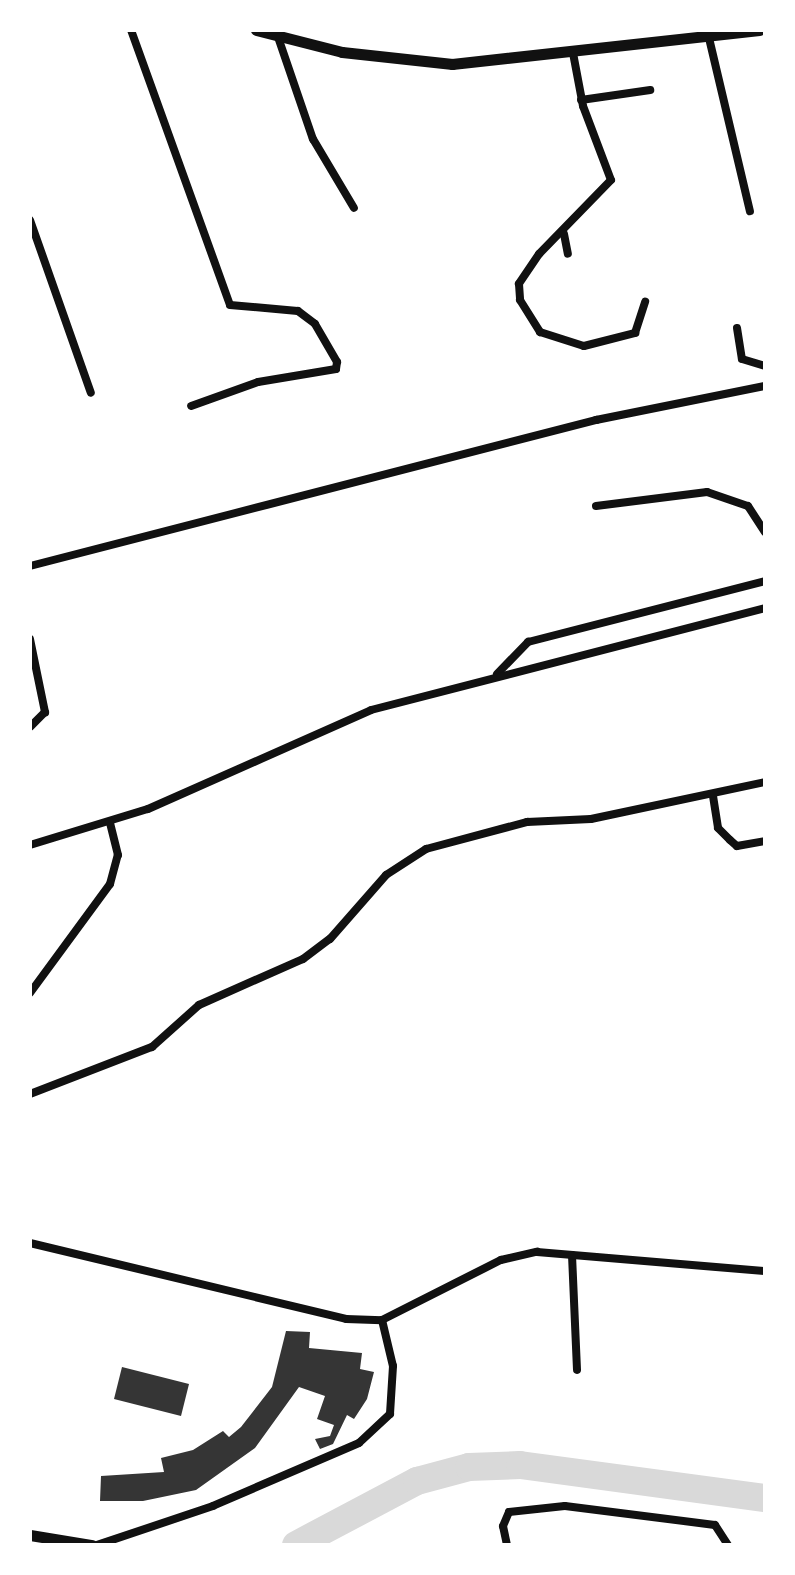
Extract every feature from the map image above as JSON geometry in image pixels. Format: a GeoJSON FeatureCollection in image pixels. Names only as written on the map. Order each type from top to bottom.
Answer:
{"type":"FeatureCollection","features":[{"type":"Feature","properties":{"kind":"main road"},"geometry":{"type":"LineString","coordinates":[[256,30],[420,63],[572,53],[759,30]]}},
{"type":"Feature","properties":{"kind":"main road"},"geometry":{"type":"LineString","coordinates":[[30,1535],[94,1545]]}},
{"type":"Feature","properties":{"kind":"street"},"geometry":{"type":"LineString","coordinates":[[131,30],[230,305],[298,311],[314,324],[337,362],[336,368],[258,382],[191,406]]}},
{"type":"Feature","properties":{"kind":"street"},"geometry":{"type":"LineString","coordinates":[[278,37],[313,139],[354,208]]}},
{"type":"Feature","properties":{"kind":"street"},"geometry":{"type":"LineString","coordinates":[[709,38],[750,211]]}},
{"type":"Feature","properties":{"kind":"street"},"geometry":{"type":"LineString","coordinates":[[572,53],[581,100],[611,180],[564,234],[538,254],[519,284],[527,317],[560,343],[584,346],[635,333],[645,302]]}},
{"type":"Feature","properties":{"kind":"street"},"geometry":{"type":"LineString","coordinates":[[581,100],[650,90]]}},
{"type":"Feature","properties":{"kind":"street"},"geometry":{"type":"LineString","coordinates":[[30,220],[91,393]]}},
{"type":"Feature","properties":{"kind":"street"},"geometry":{"type":"LineString","coordinates":[[564,234],[568,254]]}},
{"type":"Feature","properties":{"kind":"street"},"geometry":{"type":"LineString","coordinates":[[737,328],[742,358],[765,366]]}},
{"type":"Feature","properties":{"kind":"street"},"geometry":{"type":"LineString","coordinates":[[30,566],[596,420],[765,386]]}},
{"type":"Feature","properties":{"kind":"street"},"geometry":{"type":"LineString","coordinates":[[596,506],[707,492],[748,506],[765,532]]}},
{"type":"Feature","properties":{"kind":"street"},"geometry":{"type":"LineString","coordinates":[[494,677],[528,642],[765,581]]}},
{"type":"Feature","properties":{"kind":"street"},"geometry":{"type":"LineString","coordinates":[[30,846],[110,822],[330,726],[494,677],[765,608]]}},
{"type":"Feature","properties":{"kind":"street"},"geometry":{"type":"LineString","coordinates":[[30,640],[45,712],[30,728]]}},
{"type":"Feature","properties":{"kind":"street"},"geometry":{"type":"LineString","coordinates":[[30,1094],[152,1047],[206,1001],[303,959],[330,939],[386,875],[426,850],[526,822],[591,819],[765,782]]}},
{"type":"Feature","properties":{"kind":"street"},"geometry":{"type":"LineString","coordinates":[[713,796],[718,828],[737,846],[765,840]]}},
{"type":"Feature","properties":{"kind":"street"},"geometry":{"type":"LineString","coordinates":[[30,992],[110,884],[118,856],[110,822]]}},
{"type":"Feature","properties":{"kind":"street"},"geometry":{"type":"LineString","coordinates":[[30,1243],[346,1319],[382,1320],[502,1260],[537,1252],[765,1271]]}},
{"type":"Feature","properties":{"kind":"street"},"geometry":{"type":"LineString","coordinates":[[572,1256],[577,1370]]}},
{"type":"Feature","properties":{"kind":"street"},"geometry":{"type":"LineString","coordinates":[[94,1545],[262,1486],[374,1433],[393,1403],[382,1320]]}},
{"type":"Feature","properties":{"kind":"street"},"geometry":{"type":"LineString","coordinates":[[507,1545],[510,1512],[565,1506],[716,1525],[728,1545]]}},
{"type":"Feature","properties":{"kind":"building"},"geometry":{"type":"Polygon","coordinates":[[[286,1331],[310,1332],[309,1348],[362,1353],[360,1369],[374,1372],[367,1399],[354,1419],[347,1415],[333,1444],[320,1449],[315,1439],[330,1436],[334,1425],[317,1419],[325,1396],[299,1387],[255,1448],[196,1490],[143,1501],[100,1501],[101,1476],[164,1472],[161,1458],[193,1450],[223,1431],[229,1437],[241,1427],[272,1387],[286,1331]]]}},
{"type":"Feature","properties":{"kind":"building"},"geometry":{"type":"Polygon","coordinates":[[[122,1367],[189,1384],[181,1416],[114,1399],[122,1367]]]}},
{"type":"Feature","properties":{"kind":"waterway"},"geometry":{"type":"LineString","coordinates":[[296,1545],[417,1481],[469,1467],[520,1465],[765,1498]]}}]}
